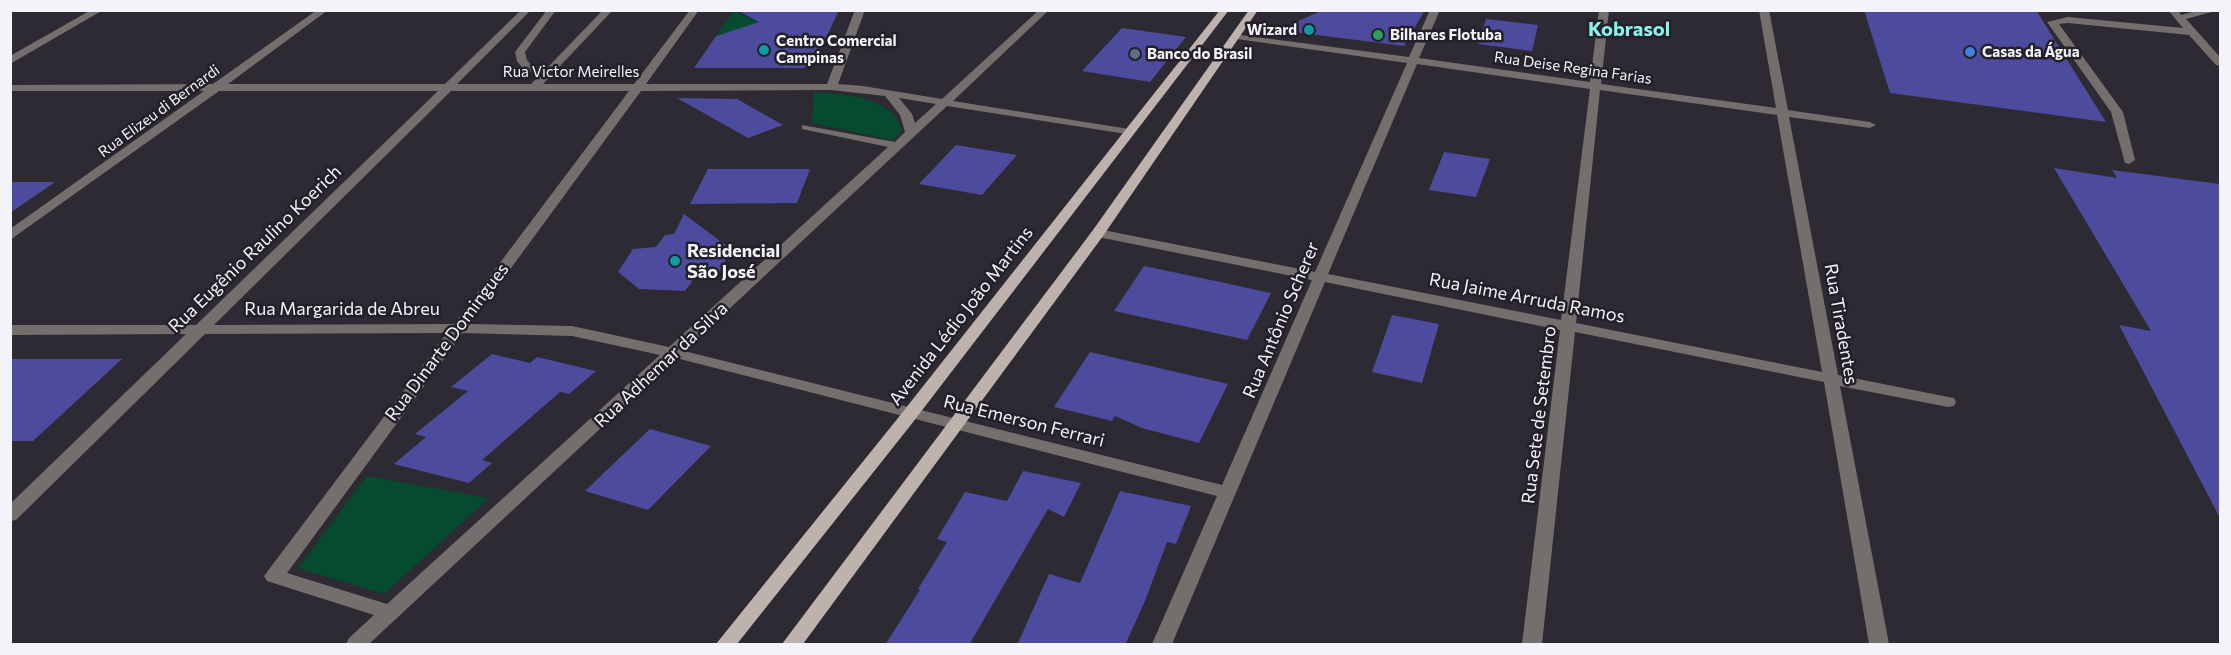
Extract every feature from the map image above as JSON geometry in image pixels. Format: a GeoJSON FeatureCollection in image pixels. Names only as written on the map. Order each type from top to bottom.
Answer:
{"type":"FeatureCollection","features":[{"type":"Feature","properties":{"kind":"main road","name":"Avenida Lédio João Martins"},"geometry":{"type":"LineString","coordinates":[[726,645],[1225,10]]}},
{"type":"Feature","properties":{"kind":"main road"},"geometry":{"type":"LineString","coordinates":[[792,645],[1098,233],[1254,10]]}},
{"type":"Feature","properties":{"kind":"street"},"geometry":{"type":"LineString","coordinates":[[10,61],[99,10]]}},
{"type":"Feature","properties":{"kind":"street","name":"Rua Elizeu di Bernardi"},"geometry":{"type":"LineString","coordinates":[[10,236],[324,10]]}},
{"type":"Feature","properties":{"kind":"street","name":"Rua Eugênio Raulino Koerich"},"geometry":{"type":"LineString","coordinates":[[10,515],[527,10]]}},
{"type":"Feature","properties":{"kind":"street"},"geometry":{"type":"LineString","coordinates":[[551,70],[529,69],[522,61],[520,52],[552,10]]}},
{"type":"Feature","properties":{"kind":"street"},"geometry":{"type":"LineString","coordinates":[[534,87],[609,10]]}},
{"type":"Feature","properties":{"kind":"street","name":"Rua Dinarte Domingues"},"geometry":{"type":"LineString","coordinates":[[391,612],[274,576],[695,10]]}},
{"type":"Feature","properties":{"kind":"street"},"geometry":{"type":"LineString","coordinates":[[831,87],[860,10]]}},
{"type":"Feature","properties":{"kind":"street","name":"Rua Adhemar da Silva"},"geometry":{"type":"LineString","coordinates":[[356,645],[1045,10]]}},
{"type":"Feature","properties":{"kind":"street","name":"Rua Antônio Scherer"},"geometry":{"type":"LineString","coordinates":[[1162,645],[1435,10]]}},
{"type":"Feature","properties":{"kind":"street","name":"Rua Sete de Setembro"},"geometry":{"type":"LineString","coordinates":[[1532,645],[1604,10]]}},
{"type":"Feature","properties":{"kind":"street","name":"Rua Tiradentes"},"geometry":{"type":"LineString","coordinates":[[1764,10],[1879,645]]}},
{"type":"Feature","properties":{"kind":"street"},"geometry":{"type":"LineString","coordinates":[[2176,14],[2215,10]]}},
{"type":"Feature","properties":{"kind":"street"},"geometry":{"type":"LineString","coordinates":[[2176,14],[2220,63]]}},
{"type":"Feature","properties":{"kind":"street"},"geometry":{"type":"LineString","coordinates":[[2129,160],[2117,112],[2052,22],[2068,20],[2191,32]]}},
{"type":"Feature","properties":{"kind":"street","name":"Rua Deise Regina Farias"},"geometry":{"type":"LineString","coordinates":[[1237,36],[1870,125]]}},
{"type":"Feature","properties":{"kind":"street"},"geometry":{"type":"LineString","coordinates":[[515,87],[529,69]]}},
{"type":"Feature","properties":{"kind":"street","name":"Rua Victor Meirelles"},"geometry":{"type":"LineString","coordinates":[[10,88],[831,87],[889,94],[1129,133]]}},
{"type":"Feature","properties":{"kind":"street"},"geometry":{"type":"LineString","coordinates":[[889,94],[906,114],[912,134]]}},
{"type":"Feature","properties":{"kind":"street"},"geometry":{"type":"LineString","coordinates":[[806,127],[899,146]]}},
{"type":"Feature","properties":{"kind":"street","name":"Rua Jaime Arruda Ramos"},"geometry":{"type":"LineString","coordinates":[[1098,233],[1948,402]]}},
{"type":"Feature","properties":{"kind":"street","name":"Rua Margarida de Abreu"},"geometry":{"type":"LineString","coordinates":[[10,330],[457,328]]}},
{"type":"Feature","properties":{"kind":"street","name":"Rua Emerson Ferrari"},"geometry":{"type":"LineString","coordinates":[[457,328],[572,331],[674,353],[1228,492]]}},
{"type":"Feature","properties":{"kind":"green space"},"geometry":{"type":"Polygon","coordinates":[[[734,11],[759,22],[716,36],[734,11]]]}},
{"type":"Feature","properties":{"kind":"green space"},"geometry":{"type":"Polygon","coordinates":[[[814,92],[853,96],[878,104],[889,110],[897,119],[902,131],[893,140],[812,123],[814,92]]]}},
{"type":"Feature","properties":{"kind":"green space"},"geometry":{"type":"Polygon","coordinates":[[[367,476],[489,498],[384,594],[298,568],[367,476]]]}},
{"type":"Feature","properties":{"kind":"building","name":"Centro Comercial Campinas"},"geometry":{"type":"Polygon","coordinates":[[[737,10],[839,10],[814,64],[803,68],[694,68],[716,36],[759,22],[737,10]]]}},
{"type":"Feature","properties":{"kind":"building"},"geometry":{"type":"Polygon","coordinates":[[[1323,10],[1425,10],[1404,46],[1278,30],[1323,10]]]}},
{"type":"Feature","properties":{"kind":"building","name":"Casas da Água"},"geometry":{"type":"Polygon","coordinates":[[[1864,10],[2036,10],[2106,122],[1890,93],[1864,10]]]}},
{"type":"Feature","properties":{"kind":"building"},"geometry":{"type":"Polygon","coordinates":[[[1486,19],[1538,25],[1532,51],[1478,44],[1486,19]]]}},
{"type":"Feature","properties":{"kind":"building","name":"Banco do Brasil"},"geometry":{"type":"Polygon","coordinates":[[[1122,28],[1186,37],[1150,82],[1082,71],[1122,28]]]}},
{"type":"Feature","properties":{"kind":"building"},"geometry":{"type":"Polygon","coordinates":[[[677,98],[737,99],[783,125],[748,138],[677,98]]]}},
{"type":"Feature","properties":{"kind":"building"},"geometry":{"type":"Polygon","coordinates":[[[956,145],[1017,155],[982,195],[919,184],[956,145]]]}},
{"type":"Feature","properties":{"kind":"building"},"geometry":{"type":"Polygon","coordinates":[[[1444,152],[1490,159],[1476,197],[1429,190],[1444,152]]]}},
{"type":"Feature","properties":{"kind":"building"},"geometry":{"type":"Polygon","coordinates":[[[2054,168],[2117,178],[2112,170],[2220,184],[2220,518],[2119,325],[2151,331],[2054,168]]]}},
{"type":"Feature","properties":{"kind":"building"},"geometry":{"type":"Polygon","coordinates":[[[708,169],[810,169],[797,203],[690,204],[708,169]]]}},
{"type":"Feature","properties":{"kind":"building"},"geometry":{"type":"Polygon","coordinates":[[[10,182],[55,182],[10,213],[10,182]]]}},
{"type":"Feature","properties":{"kind":"building","name":"Residencial São José"},"geometry":{"type":"Polygon","coordinates":[[[684,214],[731,249],[718,275],[696,276],[685,291],[639,289],[618,272],[633,249],[656,247],[665,235],[674,234],[684,214]]]}},
{"type":"Feature","properties":{"kind":"building"},"geometry":{"type":"Polygon","coordinates":[[[1144,266],[1271,293],[1247,340],[1114,311],[1144,266]]]}},
{"type":"Feature","properties":{"kind":"building"},"geometry":{"type":"Polygon","coordinates":[[[1392,315],[1439,324],[1422,383],[1372,372],[1392,315]]]}},
{"type":"Feature","properties":{"kind":"building"},"geometry":{"type":"Polygon","coordinates":[[[1090,352],[1228,384],[1199,443],[1142,428],[1115,416],[1112,421],[1054,407],[1090,352]]]}},
{"type":"Feature","properties":{"kind":"building"},"geometry":{"type":"Polygon","coordinates":[[[492,354],[530,363],[537,357],[596,371],[569,394],[560,392],[482,460],[492,463],[469,483],[394,464],[426,437],[415,434],[468,391],[451,387],[492,354]]]}},
{"type":"Feature","properties":{"kind":"building"},"geometry":{"type":"Polygon","coordinates":[[[10,359],[122,359],[33,441],[10,441],[10,359]]]}},
{"type":"Feature","properties":{"kind":"building"},"geometry":{"type":"Polygon","coordinates":[[[650,429],[711,446],[648,510],[585,491],[650,429]]]}},
{"type":"Feature","properties":{"kind":"building"},"geometry":{"type":"Polygon","coordinates":[[[1023,471],[1081,483],[1064,517],[1048,509],[969,645],[885,645],[947,542],[937,539],[965,492],[1007,501],[1023,471]]]}},
{"type":"Feature","properties":{"kind":"building"},"geometry":{"type":"Polygon","coordinates":[[[1120,491],[1191,506],[1176,544],[1167,542],[1145,601],[1125,645],[1017,645],[1049,574],[1080,583],[1120,491]]]}},
{"type":"Feature","properties":{"kind":"place","name":"Wizard"},"geometry":{"type":"Point","coordinates":[1309,30]}},
{"type":"Feature","properties":{"kind":"place","name":"Bilhares Flotuba"},"geometry":{"type":"Point","coordinates":[1378,35]}},
{"type":"Feature","properties":{"kind":"place","name":"Centro Comercial Campinas"},"geometry":{"type":"Point","coordinates":[764,50]}},
{"type":"Feature","properties":{"kind":"place","name":"Casas da Água"},"geometry":{"type":"Point","coordinates":[1970,52]}},
{"type":"Feature","properties":{"kind":"place","name":"Banco do Brasil"},"geometry":{"type":"Point","coordinates":[1135,54]}},
{"type":"Feature","properties":{"kind":"place","name":"Residencial São José"},"geometry":{"type":"Point","coordinates":[675,261]}},
{"type":"Feature","properties":{"kind":"district","name":"Kobrasol"},"geometry":{"type":"Point","coordinates":[1629,29]}}]}
